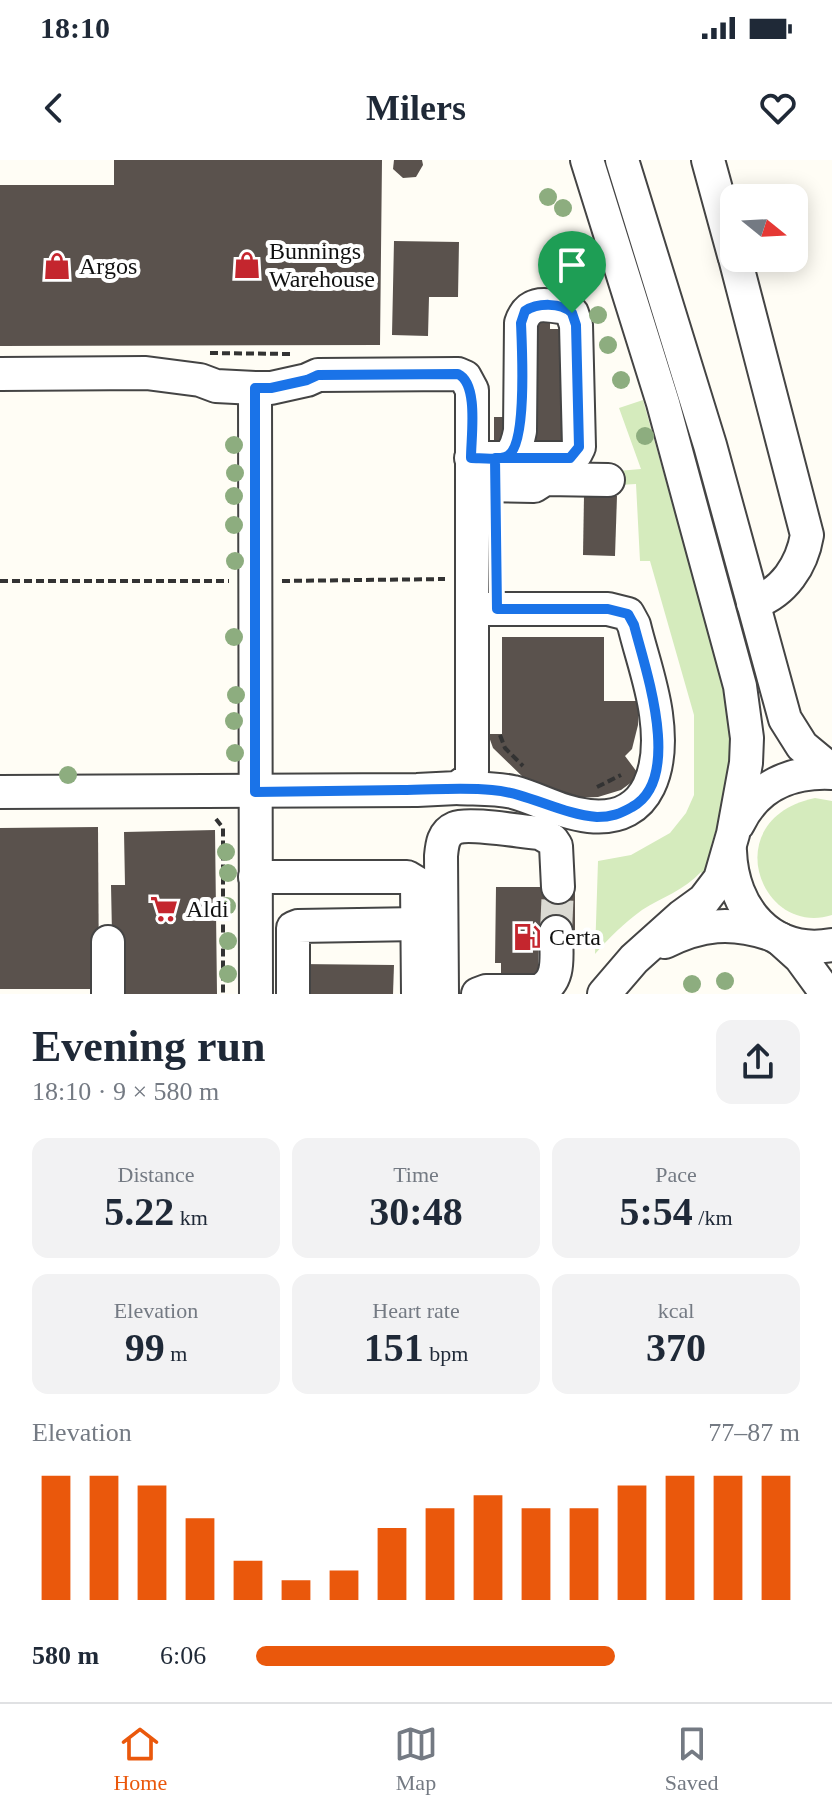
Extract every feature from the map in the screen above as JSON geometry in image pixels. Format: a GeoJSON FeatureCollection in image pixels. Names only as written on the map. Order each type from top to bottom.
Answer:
{"type":"FeatureCollection","features":[{"type":"Feature","properties":{"kind":"street"},"geometry":{"type":"LineString","coordinates":[[587,160],[663,403],[740,686],[747,738],[746,763],[732,842],[731,871],[736,890],[744,908],[757,923],[800,957],[827,994]]}},
{"type":"Feature","properties":{"kind":"street"},"geometry":{"type":"LineString","coordinates":[[622,160],[705,430],[785,719],[802,746],[832,772]]}},
{"type":"Feature","properties":{"kind":"street"},"geometry":{"type":"LineString","coordinates":[[708,160],[720,205]]}},
{"type":"Feature","properties":{"kind":"street"},"geometry":{"type":"LineString","coordinates":[[738,272],[807,535],[802,559],[784,584],[753,603]]}},
{"type":"Feature","properties":{"kind":"street"},"geometry":{"type":"LineString","coordinates":[[472,472],[512,452],[520,431],[521,323],[525,311],[534,305],[567,308],[576,325],[579,447],[570,458],[504,458]]}},
{"type":"Feature","properties":{"kind":"street"},"geometry":{"type":"LineString","coordinates":[[0,374],[146,373],[200,380],[216,386],[255,388],[271,388],[318,375],[458,374],[465,377],[472,390],[472,771],[471,778],[457,788]]}},
{"type":"Feature","properties":{"kind":"street"},"geometry":{"type":"LineString","coordinates":[[255,388],[256,994]]}},
{"type":"Feature","properties":{"kind":"street"},"geometry":{"type":"LineString","coordinates":[[472,472],[534,486],[545,479],[608,480]]}},
{"type":"Feature","properties":{"kind":"street"},"geometry":{"type":"LineString","coordinates":[[0,792],[457,788],[510,792],[586,816],[617,815],[637,804],[651,788],[658,752],[656,714],[634,625],[628,614],[608,609],[472,609]]}},
{"type":"Feature","properties":{"kind":"street"},"geometry":{"type":"LineString","coordinates":[[604,994],[634,959],[712,892],[744,811],[762,792],[784,778],[809,772],[832,772]]}},
{"type":"Feature","properties":{"kind":"street"},"geometry":{"type":"LineString","coordinates":[[442,994],[441,856],[447,834],[454,828],[466,826],[548,836],[556,846],[558,887]]}},
{"type":"Feature","properties":{"kind":"street"},"geometry":{"type":"LineString","coordinates":[[255,877],[407,877],[417,883],[418,994]]}},
{"type":"Feature","properties":{"kind":"street"},"geometry":{"type":"LineString","coordinates":[[293,994],[293,928],[419,924]]}},
{"type":"Feature","properties":{"kind":"street"},"geometry":{"type":"LineString","coordinates":[[634,959],[676,936],[707,926],[738,925],[800,946],[832,945]]}},
{"type":"Feature","properties":{"kind":"street"},"geometry":{"type":"LineString","coordinates":[[478,994],[545,989],[556,974],[556,932]]}},
{"type":"Feature","properties":{"kind":"street"},"geometry":{"type":"LineString","coordinates":[[108,942],[108,994]]}},
{"type":"Feature","properties":{"kind":"path"},"geometry":{"type":"LineString","coordinates":[[207,353],[302,354]]}},
{"type":"Feature","properties":{"kind":"path"},"geometry":{"type":"LineString","coordinates":[[497,729],[505,748],[526,768]]}},
{"type":"Feature","properties":{"kind":"path"},"geometry":{"type":"LineString","coordinates":[[588,792],[623,774]]}},
{"type":"Feature","properties":{"kind":"path"},"geometry":{"type":"LineString","coordinates":[[206,816],[216,819],[223,828],[223,994]]}},
{"type":"Feature","properties":{"kind":"green space"},"geometry":{"type":"Polygon","coordinates":[[[643,400],[729,706],[733,746],[725,802],[711,845],[705,878],[701,872],[680,889],[642,910],[617,930],[595,954],[598,861],[631,855],[670,833],[686,813],[694,795],[694,715],[650,561],[640,561],[636,484],[619,485],[618,471],[641,469],[619,408],[643,400]]]}},
{"type":"Feature","properties":{"kind":"green space"},"geometry":{"type":"Polygon","coordinates":[[[815,798],[832,801],[832,915],[807,917],[785,909],[769,894],[759,873],[758,850],[766,828],[784,810],[815,798]]]}},
{"type":"Feature","properties":{"kind":"building","name":"Bunnings Warehouse"},"geometry":{"type":"Polygon","coordinates":[[[114,160],[382,160],[380,345],[0,346],[0,185],[114,185],[114,160]]]}},
{"type":"Feature","properties":{"kind":"building"},"geometry":{"type":"Polygon","coordinates":[[[394,160],[422,160],[423,165],[416,177],[403,178],[393,169],[394,160]]]}},
{"type":"Feature","properties":{"kind":"building"},"geometry":{"type":"Polygon","coordinates":[[[394,241],[459,242],[458,297],[429,297],[428,336],[392,335],[394,241]]]}},
{"type":"Feature","properties":{"kind":"building"},"geometry":{"type":"Polygon","coordinates":[[[531,318],[550,318],[550,329],[567,329],[567,452],[494,447],[494,417],[531,417],[531,318]]]}},
{"type":"Feature","properties":{"kind":"building"},"geometry":{"type":"Polygon","coordinates":[[[584,496],[617,496],[615,556],[583,555],[584,496]]]}},
{"type":"Feature","properties":{"kind":"building"},"geometry":{"type":"Polygon","coordinates":[[[502,637],[604,637],[604,701],[639,701],[638,725],[632,749],[625,756],[640,776],[621,790],[598,797],[574,798],[527,781],[493,748],[488,734],[502,734],[502,637]]]}},
{"type":"Feature","properties":{"kind":"building"},"geometry":{"type":"Polygon","coordinates":[[[98,827],[99,989],[0,989],[0,828],[98,827]]]}},
{"type":"Feature","properties":{"kind":"building","name":"Aldi"},"geometry":{"type":"Polygon","coordinates":[[[215,830],[217,994],[124,994],[123,934],[112,934],[111,885],[125,885],[124,832],[215,830]]]}},
{"type":"Feature","properties":{"kind":"building"},"geometry":{"type":"Polygon","coordinates":[[[496,887],[575,887],[575,933],[539,932],[538,986],[501,986],[501,963],[495,963],[496,887]]]}},
{"type":"Feature","properties":{"kind":"building"},"geometry":{"type":"Polygon","coordinates":[[[299,964],[394,965],[393,994],[299,994],[299,964]]]}},
{"type":"Feature","properties":{"kind":"tunnel"},"geometry":{"type":"LineString","coordinates":[[556,932],[558,887]]}},
{"type":"Feature","properties":{"kind":"place","name":"Bunnings Warehouse"},"geometry":{"type":"Point","coordinates":[247,265]}},
{"type":"Feature","properties":{"kind":"place","name":"Argos"},"geometry":{"type":"Point","coordinates":[57,266]}},
{"type":"Feature","properties":{"kind":"place","name":"Aldi"},"geometry":{"type":"Point","coordinates":[164,909]}},
{"type":"Feature","properties":{"kind":"place","name":"Certa"},"geometry":{"type":"Point","coordinates":[527,937]}},
{"type":"Feature","properties":{"kind":"route"},"geometry":{"type":"LineString","coordinates":[[572,313],[567,308],[534,305],[525,311],[521,323],[520,431],[512,452],[504,458],[495,458],[471,458],[472,390],[465,377],[458,374],[318,375],[271,388],[255,388],[255,792],[494,790],[533,798],[569,813],[602,817],[617,815],[637,804],[651,788],[658,752],[656,714],[634,625],[628,614],[608,609],[497,609],[495,458],[504,458],[570,458],[579,447],[576,325],[572,313]]}}]}
